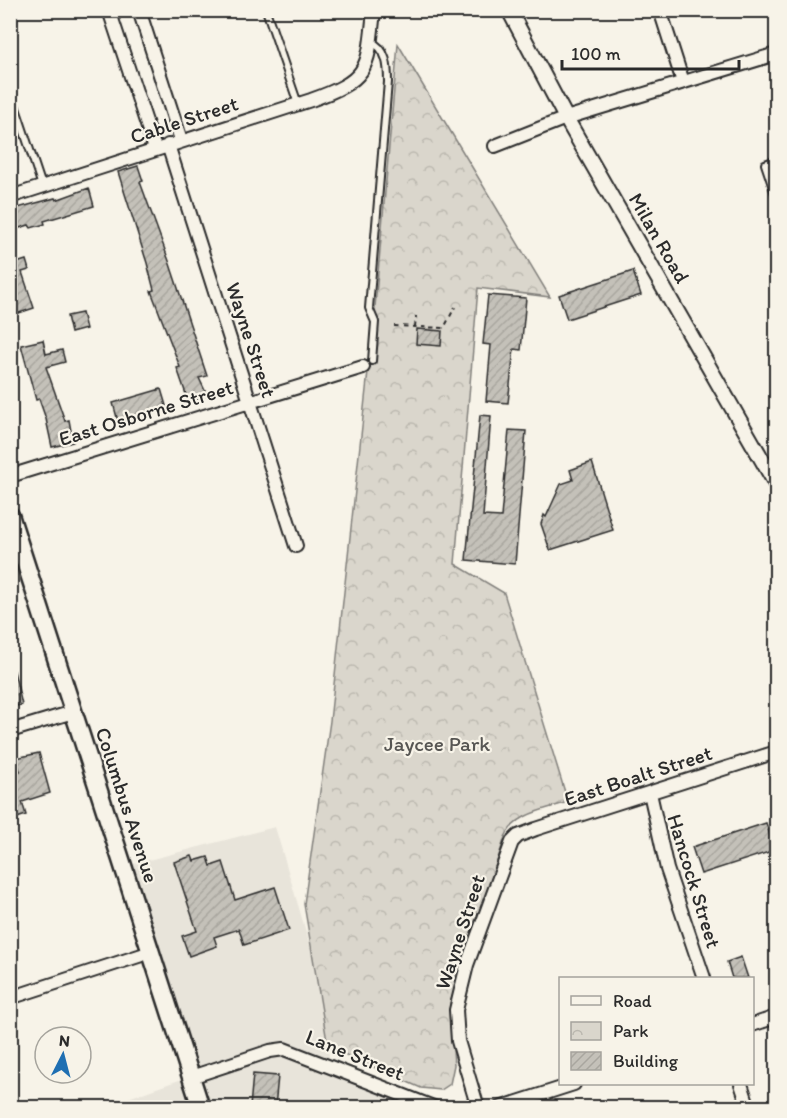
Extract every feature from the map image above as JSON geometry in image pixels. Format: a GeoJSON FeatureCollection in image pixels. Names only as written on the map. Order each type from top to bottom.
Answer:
{"type":"FeatureCollection","features":[{"type":"Feature","properties":{"kind":"main road","name":"Columbus Avenue"},"geometry":{"type":"LineString","coordinates":[[12,525],[201,1107]]}},
{"type":"Feature","properties":{"kind":"street"},"geometry":{"type":"LineString","coordinates":[[109,10],[155,149]]}},
{"type":"Feature","properties":{"kind":"street"},"geometry":{"type":"LineString","coordinates":[[139,10],[181,140]]}},
{"type":"Feature","properties":{"kind":"street"},"geometry":{"type":"LineString","coordinates":[[371,42],[374,10]]}},
{"type":"Feature","properties":{"kind":"street","name":"Milan Road"},"geometry":{"type":"LineString","coordinates":[[509,10],[566,118],[777,484]]}},
{"type":"Feature","properties":{"kind":"street"},"geometry":{"type":"LineString","coordinates":[[660,10],[683,82]]}},
{"type":"Feature","properties":{"kind":"street","name":"Cable Street"},"geometry":{"type":"LineString","coordinates":[[10,197],[298,104],[351,82],[364,70],[371,42]]}},
{"type":"Feature","properties":{"kind":"street"},"geometry":{"type":"LineString","coordinates":[[495,146],[566,118],[777,54]]}},
{"type":"Feature","properties":{"kind":"street","name":"Wayne Street"},"geometry":{"type":"LineString","coordinates":[[168,145],[296,546]]}},
{"type":"Feature","properties":{"kind":"street","name":"East Osborne Street"},"geometry":{"type":"LineString","coordinates":[[10,476],[367,364]]}},
{"type":"Feature","properties":{"kind":"street"},"geometry":{"type":"LineString","coordinates":[[10,731],[73,712]]}},
{"type":"Feature","properties":{"kind":"street","name":"East Boalt Street"},"geometry":{"type":"LineString","coordinates":[[513,840],[536,829],[777,752]]}},
{"type":"Feature","properties":{"kind":"street","name":"Hancock Street"},"geometry":{"type":"LineString","coordinates":[[650,793],[667,869],[704,977]]}},
{"type":"Feature","properties":{"kind":"street","name":"Wayne Street"},"geometry":{"type":"LineString","coordinates":[[478,1107],[458,1041],[456,1010],[467,965],[513,840]]}},
{"type":"Feature","properties":{"kind":"street"},"geometry":{"type":"LineString","coordinates":[[10,998],[151,952]]}},
{"type":"Feature","properties":{"kind":"street"},"geometry":{"type":"LineString","coordinates":[[754,1025],[777,1017]]}},
{"type":"Feature","properties":{"kind":"street","name":"Lane Street"},"geometry":{"type":"LineString","coordinates":[[191,1077],[270,1050],[284,1049],[436,1107]]}},
{"type":"Feature","properties":{"kind":"street"},"geometry":{"type":"LineString","coordinates":[[499,1107],[568,1085]]}},
{"type":"Feature","properties":{"kind":"street"},"geometry":{"type":"LineString","coordinates":[[742,1085],[749,1107]]}},
{"type":"Feature","properties":{"kind":"lane"},"geometry":{"type":"LineString","coordinates":[[266,10],[298,104]]}},
{"type":"Feature","properties":{"kind":"lane"},"geometry":{"type":"LineString","coordinates":[[367,364],[375,321],[369,308],[388,82],[384,55],[378,45],[371,42]]}},
{"type":"Feature","properties":{"kind":"lane"},"geometry":{"type":"LineString","coordinates":[[10,90],[42,187]]}},
{"type":"Feature","properties":{"kind":"lane"},"geometry":{"type":"LineString","coordinates":[[777,160],[765,164],[777,196]]}},
{"type":"Feature","properties":{"kind":"path"},"geometry":{"type":"LineString","coordinates":[[394,326],[444,328],[454,307]]}},
{"type":"Feature","properties":{"kind":"path"},"geometry":{"type":"LineString","coordinates":[[415,327],[416,316]]}},
{"type":"Feature","properties":{"kind":"shaded area"},"geometry":{"type":"Polygon","coordinates":[[[275,827],[314,959],[332,1075],[411,1107],[100,1108],[185,1078],[122,867],[275,827]]]}},
{"type":"Feature","properties":{"kind":"green space","name":"Jaycee Park"},"geometry":{"type":"Polygon","coordinates":[[[398,44],[550,297],[478,288],[455,564],[504,593],[568,802],[523,817],[505,837],[450,1003],[454,1065],[450,1084],[441,1090],[421,1088],[328,1047],[304,904],[330,721],[375,307],[398,44]]]}},
{"type":"Feature","properties":{"kind":"building"},"geometry":{"type":"Polygon","coordinates":[[[138,166],[143,181],[140,182],[207,376],[199,378],[207,395],[189,403],[177,368],[180,367],[151,291],[154,290],[147,263],[118,172],[138,166]]]}},
{"type":"Feature","properties":{"kind":"building"},"geometry":{"type":"Polygon","coordinates":[[[89,188],[94,206],[44,221],[45,224],[31,228],[29,225],[10,231],[10,210],[55,198],[56,200],[89,188]]]}},
{"type":"Feature","properties":{"kind":"building"},"geometry":{"type":"Polygon","coordinates":[[[26,260],[29,270],[22,272],[34,308],[10,316],[10,265],[26,260]]]}},
{"type":"Feature","properties":{"kind":"building"},"geometry":{"type":"Polygon","coordinates":[[[633,271],[641,295],[567,319],[559,295],[633,271]]]}},
{"type":"Feature","properties":{"kind":"building"},"geometry":{"type":"Polygon","coordinates":[[[488,295],[526,298],[521,350],[514,349],[508,403],[486,401],[491,345],[483,344],[488,295]]]}},
{"type":"Feature","properties":{"kind":"building"},"geometry":{"type":"Polygon","coordinates":[[[82,313],[86,329],[71,333],[67,316],[82,313]]]}},
{"type":"Feature","properties":{"kind":"building"},"geometry":{"type":"Polygon","coordinates":[[[417,329],[442,331],[441,346],[416,344],[417,329]]]}},
{"type":"Feature","properties":{"kind":"building"},"geometry":{"type":"Polygon","coordinates":[[[43,340],[46,354],[62,350],[65,362],[46,367],[65,421],[69,420],[73,442],[52,447],[46,419],[39,399],[36,400],[21,345],[43,340]]]}},
{"type":"Feature","properties":{"kind":"building"},"geometry":{"type":"Polygon","coordinates":[[[161,389],[167,409],[119,425],[113,403],[161,389]]]}},
{"type":"Feature","properties":{"kind":"building"},"geometry":{"type":"Polygon","coordinates":[[[480,415],[491,416],[483,516],[501,517],[509,430],[526,431],[515,564],[466,560],[480,415]]]}},
{"type":"Feature","properties":{"kind":"building"},"geometry":{"type":"Polygon","coordinates":[[[592,462],[613,530],[550,550],[541,524],[544,515],[546,517],[561,484],[573,480],[570,470],[592,462]]]}},
{"type":"Feature","properties":{"kind":"building"},"geometry":{"type":"Polygon","coordinates":[[[14,671],[22,705],[10,707],[10,672],[14,671]]]}},
{"type":"Feature","properties":{"kind":"building"},"geometry":{"type":"Polygon","coordinates":[[[39,753],[50,793],[22,802],[26,815],[14,819],[10,806],[10,773],[20,771],[16,758],[39,753]]]}},
{"type":"Feature","properties":{"kind":"building"},"geometry":{"type":"Polygon","coordinates":[[[766,823],[775,850],[701,874],[692,847],[766,823]]]}},
{"type":"Feature","properties":{"kind":"building"},"geometry":{"type":"Polygon","coordinates":[[[192,856],[194,861],[208,857],[211,866],[223,862],[235,900],[275,887],[289,930],[244,945],[239,929],[214,937],[217,946],[189,956],[182,936],[197,931],[174,862],[192,856]]]}},
{"type":"Feature","properties":{"kind":"building"},"geometry":{"type":"Polygon","coordinates":[[[741,957],[748,977],[732,977],[727,962],[741,957]]]}},
{"type":"Feature","properties":{"kind":"building"},"geometry":{"type":"Polygon","coordinates":[[[253,1074],[278,1076],[275,1107],[250,1107],[253,1074]]]}}]}
